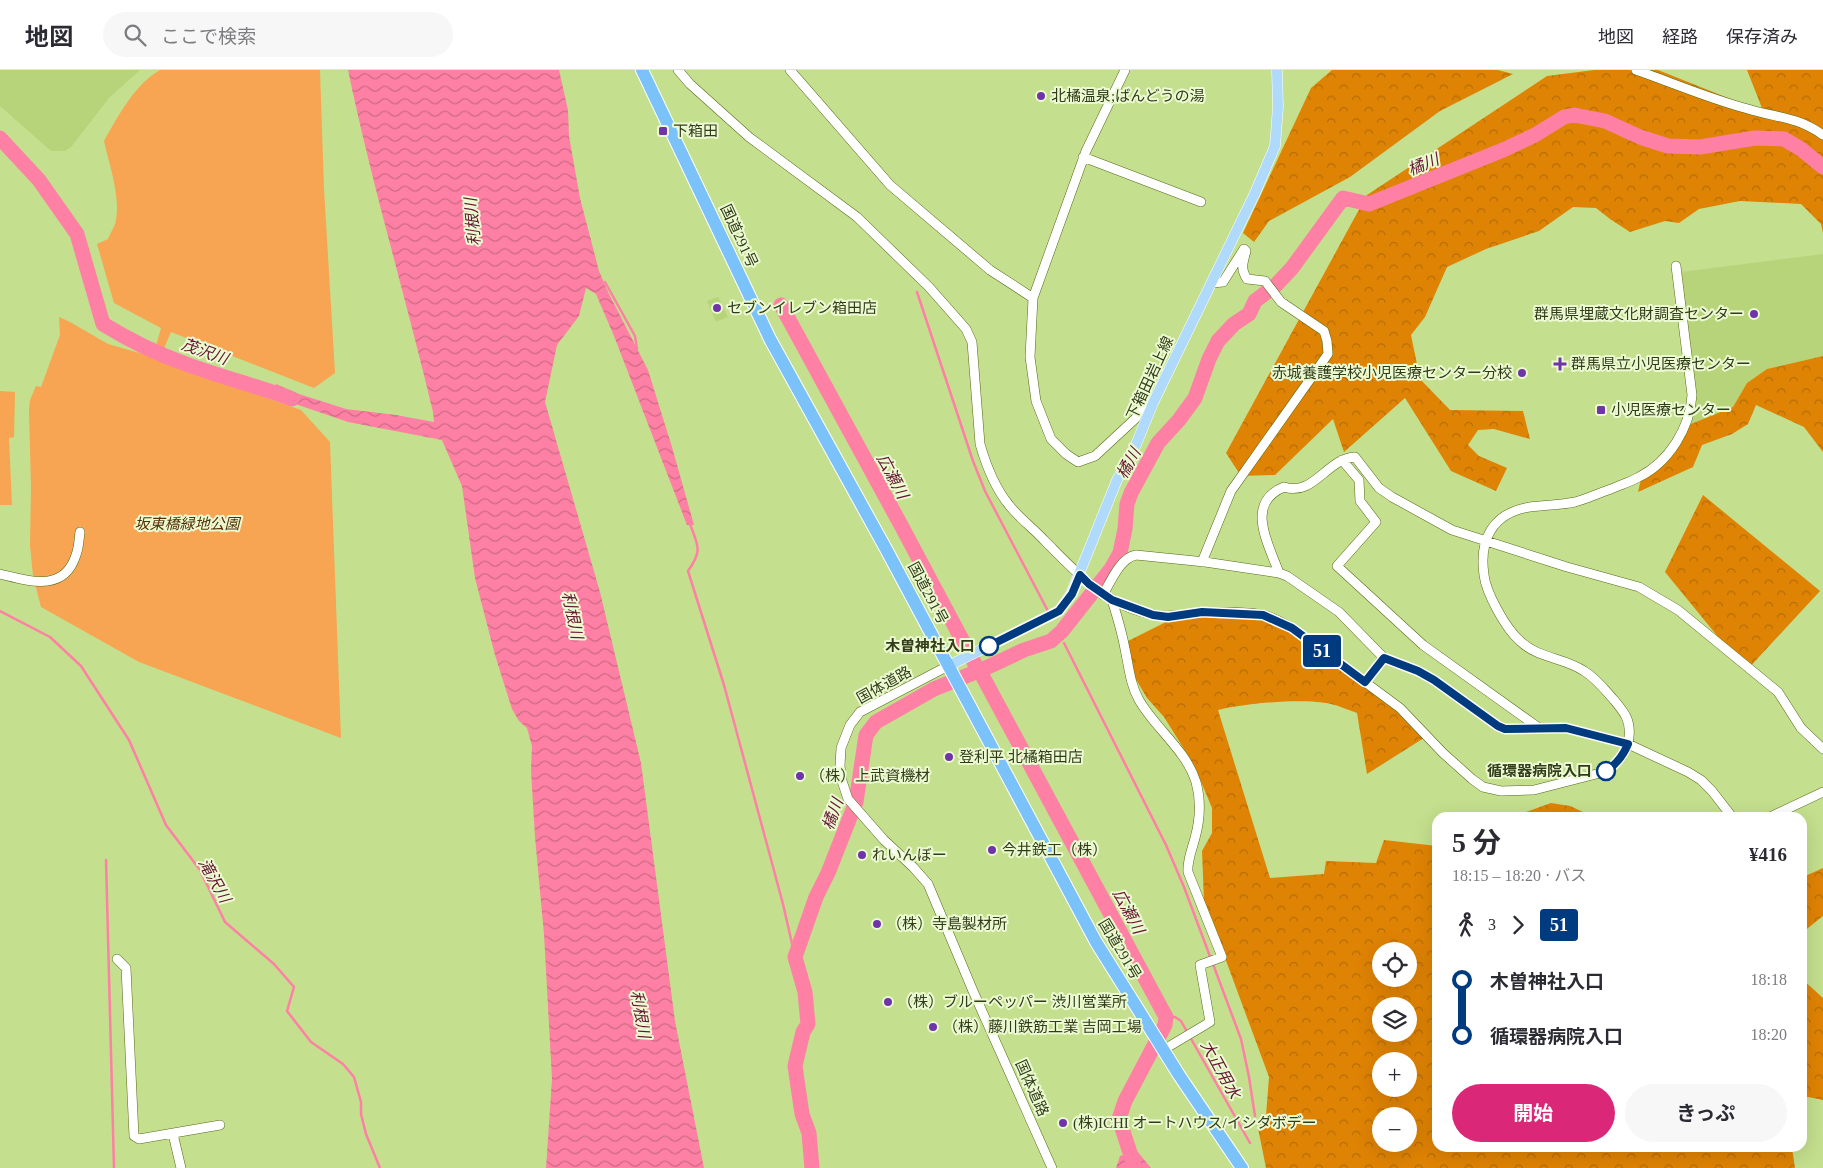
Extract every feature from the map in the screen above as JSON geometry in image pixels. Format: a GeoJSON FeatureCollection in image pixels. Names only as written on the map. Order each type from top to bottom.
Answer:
{"type":"FeatureCollection","features":[{"type":"Feature","properties":{"kind":"highway","name":"国道291号"},"geometry":{"type":"LineString","coordinates":[[642,70],[770,339],[886,549],[1096,942],[1162,1048],[1242,1168]]}},
{"type":"Feature","properties":{"kind":"main road","name":"下箱田岩上線"},"geometry":{"type":"LineString","coordinates":[[951,671],[963,659],[979,650],[1059,611],[1072,594],[1117,480],[1133,452],[1153,403],[1255,193],[1275,146],[1278,107],[1277,70]]}},
{"type":"Feature","properties":{"kind":"street"},"geometry":{"type":"LineString","coordinates":[[678,70],[690,84],[749,137],[858,218],[929,287],[966,329],[972,342],[980,444],[991,476],[1009,505],[1089,584],[1112,600],[1153,615],[1168,617],[1202,612],[1263,615],[1292,628],[1400,708],[1443,753],[1483,788],[1501,791],[1534,790],[1588,776],[1612,767],[1621,758],[1628,744],[1629,729],[1627,717],[1600,684],[1584,671],[1568,663],[1535,653],[1519,641],[1510,630],[1492,598],[1484,578],[1482,554],[1485,541],[1493,526],[1513,511],[1528,507],[1574,502],[1602,492],[1639,477],[1663,459],[1672,448],[1687,421],[1692,395],[1676,266]]}},
{"type":"Feature","properties":{"kind":"street"},"geometry":{"type":"LineString","coordinates":[[790,70],[890,185],[990,270],[1033,298]]}},
{"type":"Feature","properties":{"kind":"street"},"geometry":{"type":"LineString","coordinates":[[1125,70],[1083,157],[1033,298],[1030,357],[1036,401],[1051,440],[1078,462],[1094,456],[1136,418],[1144,401],[1153,403]]}},
{"type":"Feature","properties":{"kind":"street"},"geometry":{"type":"LineString","coordinates":[[1636,70],[1748,109],[1792,118],[1809,125],[1823,135]]}},
{"type":"Feature","properties":{"kind":"street"},"geometry":{"type":"LineString","coordinates":[[1083,157],[1201,202]]}},
{"type":"Feature","properties":{"kind":"street"},"geometry":{"type":"LineString","coordinates":[[1202,562],[1231,491],[1328,354],[1324,331],[1281,302],[1265,282],[1247,279],[1243,272],[1246,251],[1244,250],[1223,282],[1212,283]]}},
{"type":"Feature","properties":{"kind":"street"},"geometry":{"type":"LineString","coordinates":[[1278,573],[1262,527],[1261,515],[1264,503],[1278,489],[1284,487],[1291,490],[1308,486],[1342,460],[1355,457],[1379,488],[1452,530],[1567,567],[1639,587],[1678,610],[1778,692],[1802,728],[1823,749]]}},
{"type":"Feature","properties":{"kind":"street"},"geometry":{"type":"LineString","coordinates":[[1342,460],[1359,480],[1360,501],[1376,522],[1337,566],[1423,645],[1539,728]]}},
{"type":"Feature","properties":{"kind":"street"},"geometry":{"type":"LineString","coordinates":[[0,574],[46,582],[56,579],[65,573],[76,556],[80,532]]}},
{"type":"Feature","properties":{"kind":"street"},"geometry":{"type":"LineString","coordinates":[[1102,594],[1123,562],[1129,556],[1136,555],[1202,562],[1287,576],[1339,612],[1384,658],[1418,671],[1434,680],[1498,726],[1505,729],[1566,728],[1628,744],[1701,780],[1728,812]]}},
{"type":"Feature","properties":{"kind":"street"},"geometry":{"type":"LineString","coordinates":[[1112,600],[1122,634],[1133,688],[1140,702],[1182,757],[1195,781],[1199,805],[1199,821],[1196,837],[1188,859],[1188,872],[1222,957],[1200,965],[1210,1022],[1184,1038],[1162,1048]]}},
{"type":"Feature","properties":{"kind":"street"},"geometry":{"type":"LineString","coordinates":[[1365,682],[1384,658]]}},
{"type":"Feature","properties":{"kind":"street","name":"国体道路"},"geometry":{"type":"LineString","coordinates":[[951,671],[860,712],[850,725],[841,748],[840,766],[842,781],[848,799],[863,817],[928,884],[973,991],[1052,1168]]}},
{"type":"Feature","properties":{"kind":"street"},"geometry":{"type":"LineString","coordinates":[[1781,812],[1823,792]]}},
{"type":"Feature","properties":{"kind":"street"},"geometry":{"type":"LineString","coordinates":[[117,959],[126,968],[134,1136],[139,1139],[220,1125]]}},
{"type":"Feature","properties":{"kind":"street"},"geometry":{"type":"LineString","coordinates":[[173,1134],[181,1168]]}},
{"type":"Feature","properties":{"kind":"shaded area"},"geometry":{"type":"Polygon","coordinates":[[[0,70],[140,70],[109,98],[71,147],[65,151],[51,151],[0,106],[0,70]]]}},
{"type":"Feature","properties":{"kind":"shaded area","name":"群馬県埋蔵文化財調査センター"},"geometry":{"type":"Polygon","coordinates":[[[1823,254],[1823,356],[1767,369],[1747,383],[1733,407],[1691,424],[1695,407],[1681,272],[1823,254]]]}},
{"type":"Feature","properties":{"kind":"shaded area","name":"セブンイレブン箱田店"},"geometry":{"type":"Polygon","coordinates":[[[718,297],[728,317],[716,322],[707,301],[718,297]]]}},
{"type":"Feature","properties":{"kind":"green space","name":"坂東橋緑地公園"},"geometry":{"type":"Polygon","coordinates":[[[160,70],[320,70],[324,189],[335,373],[314,388],[171,332],[159,360],[301,410],[330,442],[341,738],[139,662],[41,607],[33,576],[30,545],[29,410],[30,400],[36,386],[41,387],[60,335],[59,317],[108,344],[153,357],[161,328],[114,303],[97,244],[108,239],[115,224],[117,214],[116,193],[104,141],[121,111],[135,92],[160,70]]]}},
{"type":"Feature","properties":{"kind":"green space"},"geometry":{"type":"Polygon","coordinates":[[[1332,70],[1498,70],[1513,74],[1440,111],[1350,177],[1269,221],[1254,242],[1243,233],[1311,88],[1332,70]]]}},
{"type":"Feature","properties":{"kind":"green space"},"geometry":{"type":"Polygon","coordinates":[[[1594,70],[1658,70],[1783,120],[1762,108],[1747,70],[1823,70],[1823,233],[1821,224],[1801,204],[1740,201],[1699,209],[1679,223],[1665,221],[1630,232],[1596,208],[1573,207],[1539,231],[1486,249],[1447,267],[1425,317],[1411,335],[1420,379],[1450,410],[1523,411],[1530,439],[1494,429],[1478,430],[1468,445],[1479,456],[1507,468],[1496,491],[1451,471],[1405,398],[1344,452],[1333,419],[1275,475],[1241,476],[1226,453],[1367,195],[1547,76],[1594,70]]]}},
{"type":"Feature","properties":{"kind":"green space"},"geometry":{"type":"Polygon","coordinates":[[[1823,356],[1823,452],[1804,427],[1756,405],[1748,424],[1732,434],[1702,445],[1693,467],[1638,492],[1641,479],[1661,467],[1675,453],[1691,424],[1733,407],[1747,383],[1767,369],[1823,356]]]}},
{"type":"Feature","properties":{"kind":"green space"},"geometry":{"type":"Polygon","coordinates":[[[0,391],[15,392],[14,437],[9,438],[12,505],[0,505],[0,391]]]}},
{"type":"Feature","properties":{"kind":"green space"},"geometry":{"type":"Polygon","coordinates":[[[1703,495],[1820,591],[1746,671],[1665,572],[1703,495]]]}},
{"type":"Feature","properties":{"kind":"green space"},"geometry":{"type":"Polygon","coordinates":[[[1204,616],[1254,617],[1276,624],[1297,637],[1345,671],[1427,736],[1367,774],[1357,713],[1331,704],[1306,701],[1258,703],[1218,710],[1270,878],[1324,874],[1326,861],[1376,863],[1384,840],[1432,845],[1432,1152],[1793,1152],[1795,1168],[1266,1168],[1258,1128],[1266,1116],[1269,1077],[1204,901],[1202,851],[1212,833],[1212,808],[1194,765],[1164,717],[1147,698],[1134,676],[1128,641],[1166,622],[1204,616]]]}},
{"type":"Feature","properties":{"kind":"green space"},"geometry":{"type":"Polygon","coordinates":[[[1551,803],[1570,806],[1583,812],[1526,812],[1551,803]]]}},
{"type":"Feature","properties":{"kind":"green space"},"geometry":{"type":"Polygon","coordinates":[[[1823,868],[1823,916],[1807,929],[1807,875],[1823,868]]]}},
{"type":"Feature","properties":{"kind":"green space"},"geometry":{"type":"Polygon","coordinates":[[[1807,984],[1823,998],[1823,1100],[1807,1097],[1807,984]]]}},
{"type":"Feature","properties":{"kind":"water","name":"利根川"},"geometry":{"type":"Polygon","coordinates":[[[348,70],[559,70],[568,110],[569,136],[580,198],[599,271],[648,370],[694,525],[687,525],[596,294],[586,288],[579,316],[557,345],[545,402],[600,592],[641,763],[675,1021],[704,1168],[546,1168],[552,1079],[544,934],[535,837],[531,770],[532,746],[527,728],[519,721],[512,709],[495,655],[475,578],[462,486],[442,440],[348,422],[272,396],[276,384],[299,394],[346,409],[434,422],[423,369],[357,113],[348,70]]]}},
{"type":"Feature","properties":{"kind":"water"},"geometry":{"type":"Polygon","coordinates":[[[1137,1151],[1151,1168],[1116,1168],[1120,1156],[1137,1151]]]}},
{"type":"Feature","properties":{"kind":"waterway","name":"橘川"},"geometry":{"type":"LineString","coordinates":[[812,1168],[809,1133],[802,1114],[795,1066],[803,1032],[808,1024],[805,992],[795,957],[816,897],[828,873],[856,802],[866,735],[876,722],[934,689],[1024,650],[1051,641],[1062,631],[1111,569],[1120,553],[1125,529],[1127,504],[1131,493],[1158,443],[1179,420],[1195,398],[1209,359],[1218,341],[1234,324],[1249,314],[1255,301],[1276,285],[1292,268],[1343,198],[1369,204],[1503,150],[1535,135],[1564,117],[1574,115],[1605,121],[1640,137],[1668,146],[1700,147],[1755,138],[1784,139],[1801,149],[1823,167]]}},
{"type":"Feature","properties":{"kind":"waterway","name":"茂沢川"},"geometry":{"type":"LineString","coordinates":[[0,138],[39,180],[77,234],[103,324],[123,336],[175,360],[292,399]]}},
{"type":"Feature","properties":{"kind":"waterway"},"geometry":{"type":"LineString","coordinates":[[605,282],[635,336],[637,349]]}},
{"type":"Feature","properties":{"kind":"waterway"},"geometry":{"type":"LineString","coordinates":[[917,292],[973,461],[985,491],[1049,613]]}},
{"type":"Feature","properties":{"kind":"waterway","name":"広瀬川"},"geometry":{"type":"LineString","coordinates":[[781,305],[975,664]]}},
{"type":"Feature","properties":{"kind":"waterway"},"geometry":{"type":"LineString","coordinates":[[690,524],[698,548],[696,558],[688,571],[724,685],[783,904],[796,961]]}},
{"type":"Feature","properties":{"kind":"waterway","name":"滝沢川"},"geometry":{"type":"LineString","coordinates":[[0,611],[50,637],[81,666],[129,740],[166,825],[200,870],[225,922],[274,964],[294,987],[287,1011],[311,1042],[343,1064],[354,1077],[361,1102],[361,1114],[366,1134],[380,1168]]}},
{"type":"Feature","properties":{"kind":"waterway"},"geometry":{"type":"LineString","coordinates":[[1064,643],[1166,845],[1211,959]]}},
{"type":"Feature","properties":{"kind":"waterway","name":"広瀬川"},"geometry":{"type":"LineString","coordinates":[[983,677],[1166,1017],[1165,1025],[1125,1101],[1119,1119],[1135,1168]]}},
{"type":"Feature","properties":{"kind":"waterway"},"geometry":{"type":"LineString","coordinates":[[106,860],[114,1168]]}},
{"type":"Feature","properties":{"kind":"waterway"},"geometry":{"type":"LineString","coordinates":[[1213,964],[1241,1039],[1255,1116]]}},
{"type":"Feature","properties":{"kind":"waterway","name":"大正用水"},"geometry":{"type":"LineString","coordinates":[[1166,1017],[1175,1017],[1181,1021],[1250,1143]]}},
{"type":"Feature","properties":{"kind":"bus line","name":"51"},"geometry":{"type":"LineString","coordinates":[[989,646],[1059,611],[1072,594],[1080,575],[1089,584],[1112,600],[1153,615],[1168,617],[1202,612],[1263,615],[1292,628],[1365,682],[1384,658],[1418,671],[1434,680],[1498,726],[1505,729],[1566,728],[1628,744],[1617,763],[1606,771]]}},
{"type":"Feature","properties":{"kind":"place","name":"北橘温泉;ばんどうの湯"},"geometry":{"type":"Point","coordinates":[1041,96]}},
{"type":"Feature","properties":{"kind":"place","name":"下箱田"},"geometry":{"type":"Point","coordinates":[663,131]}},
{"type":"Feature","properties":{"kind":"place","name":"セブンイレブン箱田店"},"geometry":{"type":"Point","coordinates":[717,308]}},
{"type":"Feature","properties":{"kind":"place","name":"群馬県埋蔵文化財調査センター"},"geometry":{"type":"Point","coordinates":[1754,314]}},
{"type":"Feature","properties":{"kind":"place","name":"群馬県立小児医療センター"},"geometry":{"type":"Point","coordinates":[1560,364]}},
{"type":"Feature","properties":{"kind":"place","name":"赤城養護学校小児医療センター分校"},"geometry":{"type":"Point","coordinates":[1522,373]}},
{"type":"Feature","properties":{"kind":"place","name":"小児医療センター"},"geometry":{"type":"Point","coordinates":[1601,410]}},
{"type":"Feature","properties":{"kind":"place","name":"木曽神社入口"},"geometry":{"type":"Point","coordinates":[989,646]}},
{"type":"Feature","properties":{"kind":"place","name":"登利平 北橘箱田店"},"geometry":{"type":"Point","coordinates":[949,757]}},
{"type":"Feature","properties":{"kind":"place","name":"循環器病院入口"},"geometry":{"type":"Point","coordinates":[1606,771]}},
{"type":"Feature","properties":{"kind":"place","name":"（株）上武資機材"},"geometry":{"type":"Point","coordinates":[800,776]}},
{"type":"Feature","properties":{"kind":"place","name":"今井鉄工（株）"},"geometry":{"type":"Point","coordinates":[992,850]}},
{"type":"Feature","properties":{"kind":"place","name":"れいんぼー"},"geometry":{"type":"Point","coordinates":[862,855]}},
{"type":"Feature","properties":{"kind":"place","name":"（株）寺島製材所"},"geometry":{"type":"Point","coordinates":[877,924]}},
{"type":"Feature","properties":{"kind":"place","name":"（株）ブルーペッパー 渋川営業所"},"geometry":{"type":"Point","coordinates":[888,1002]}},
{"type":"Feature","properties":{"kind":"place","name":"（株）藤川鉄筋工業 吉岡工場"},"geometry":{"type":"Point","coordinates":[933,1027]}},
{"type":"Feature","properties":{"kind":"place","name":"(株)ICHI オートハウス/イシダボデー"},"geometry":{"type":"Point","coordinates":[1063,1123]}}]}
